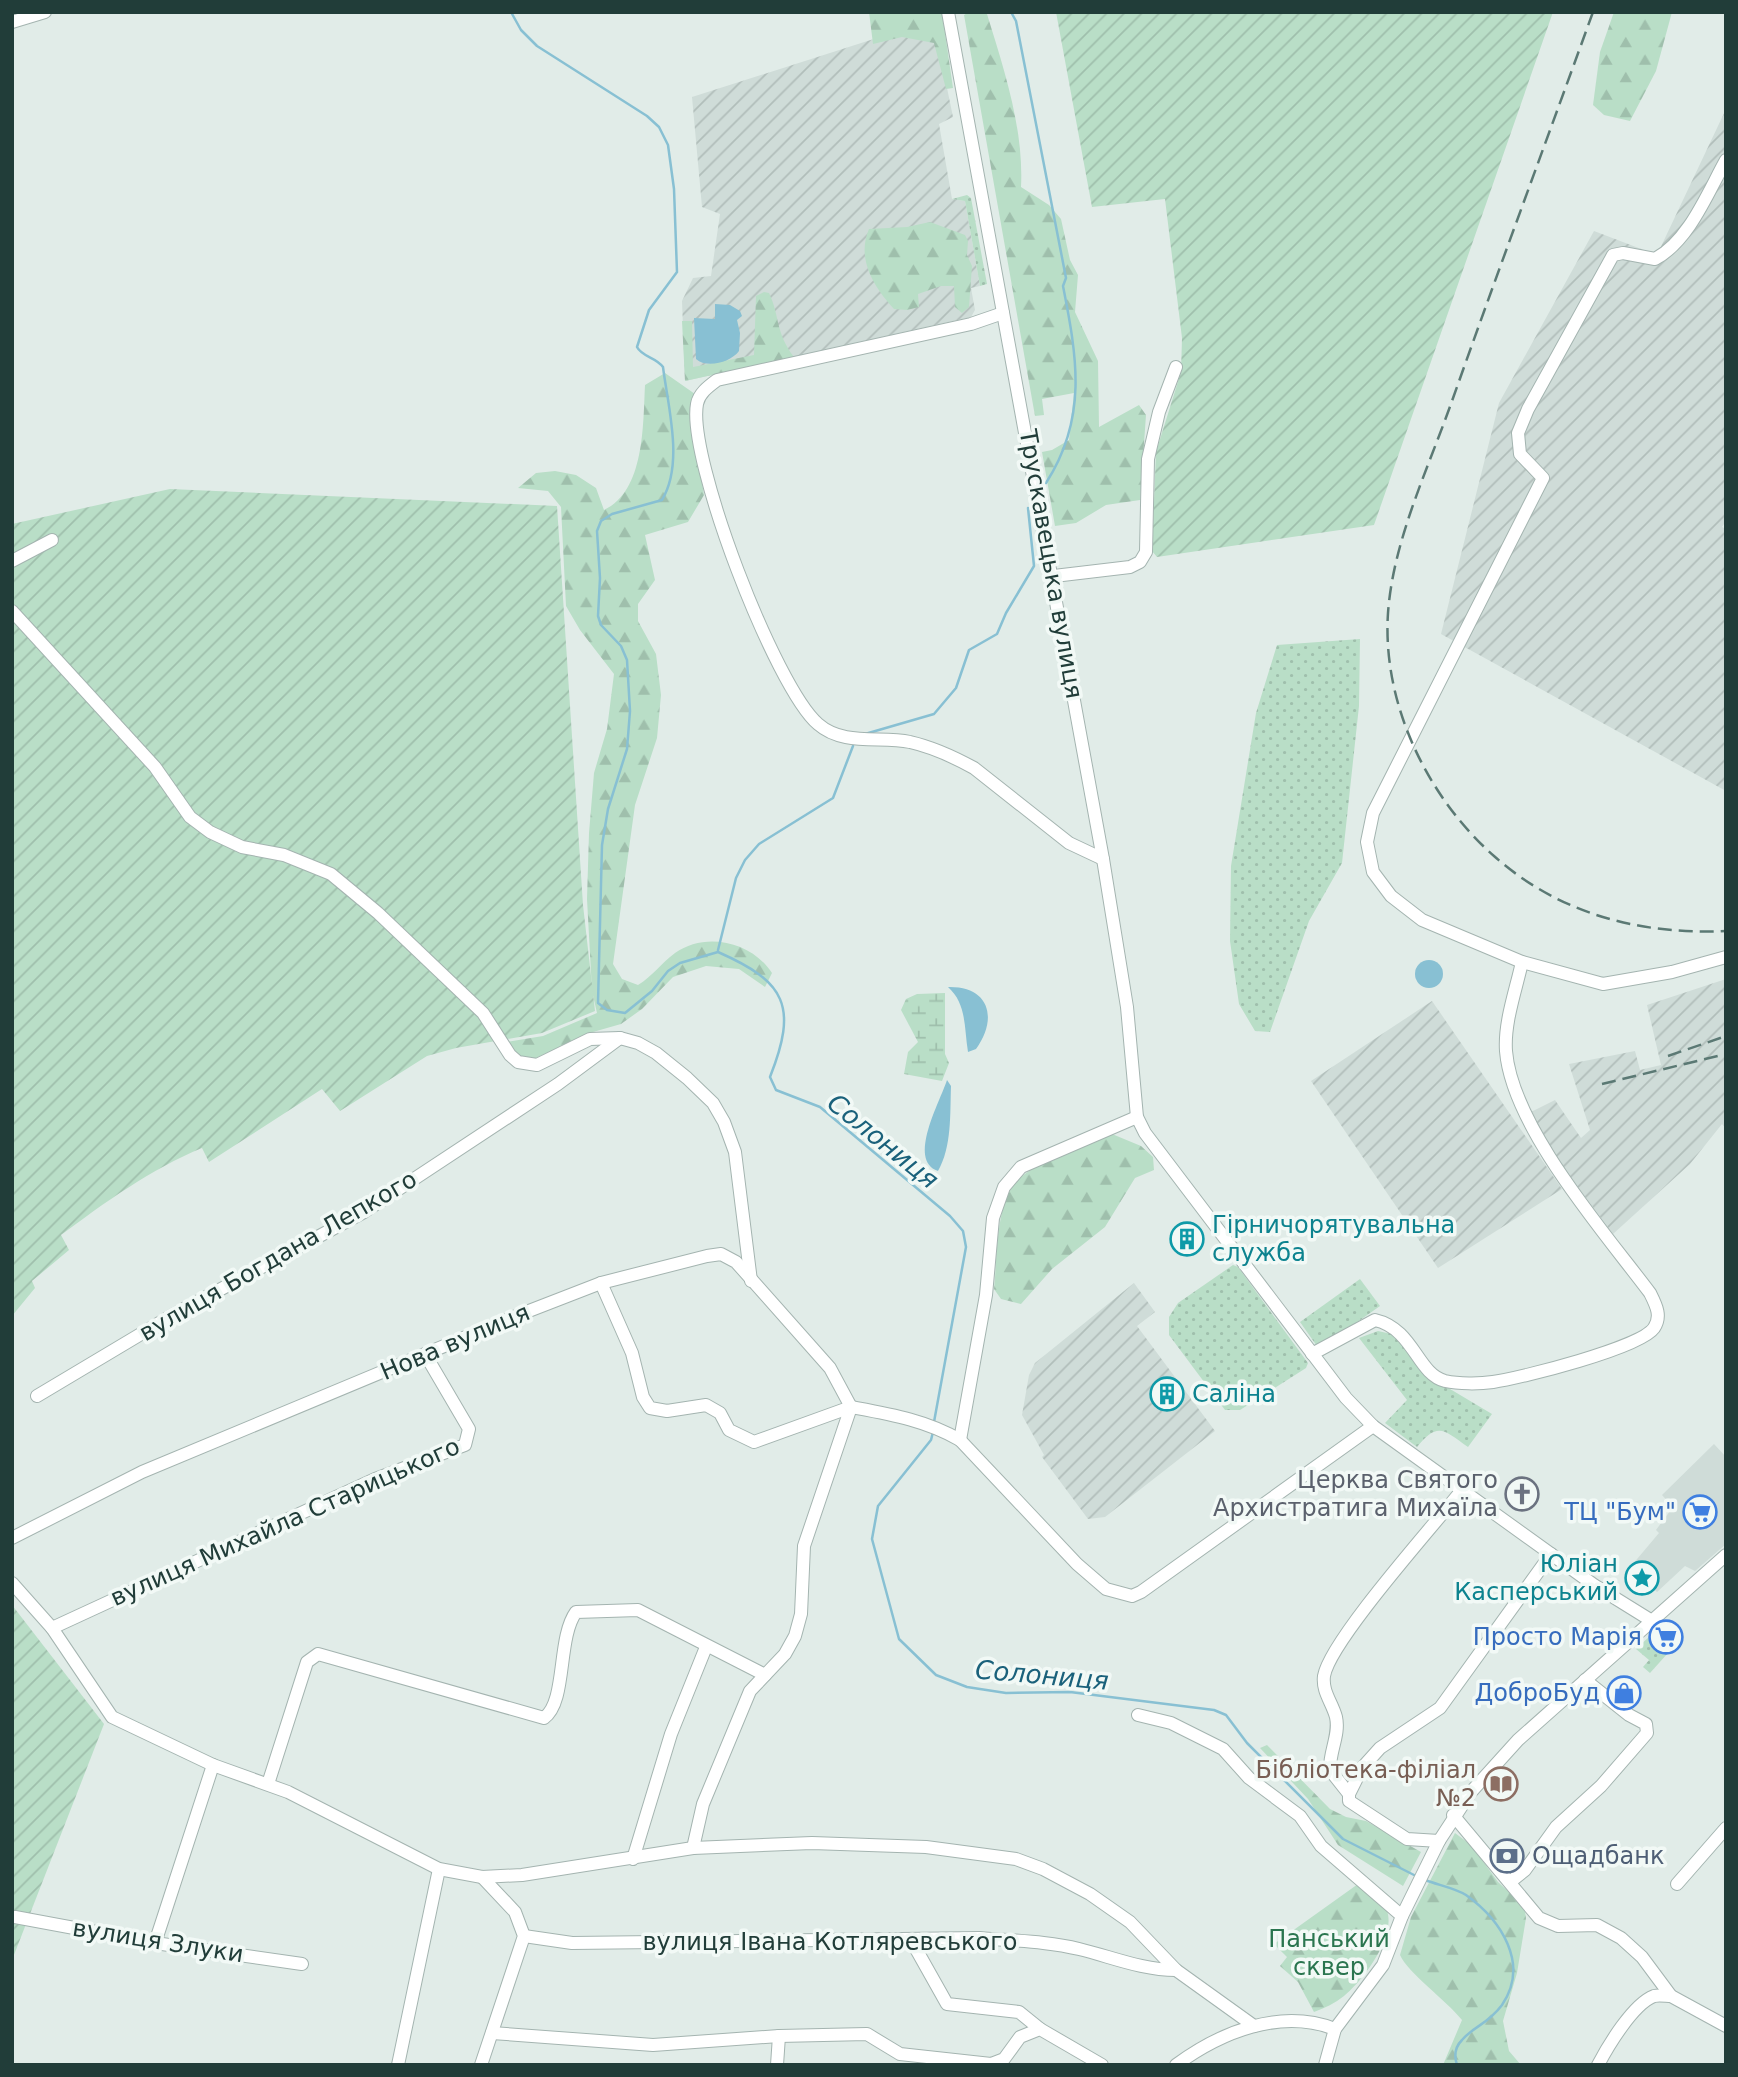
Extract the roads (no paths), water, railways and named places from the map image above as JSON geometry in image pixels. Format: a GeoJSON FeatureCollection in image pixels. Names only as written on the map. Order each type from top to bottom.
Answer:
{"type":"FeatureCollection","features":[{"type":"Feature","properties":{"kind":"street"},"geometry":{"type":"LineString","coordinates":[[12,22],[45,12]]}},
{"type":"Feature","properties":{"kind":"street","name":"Трускавецька вулиця"},"geometry":{"type":"LineString","coordinates":[[948,12],[1054,576],[1103,859],[1127,1007],[1137,1117],[1145,1133],[1312,1354],[1346,1398],[1373,1426],[1550,1554],[1652,1620]]}},
{"type":"Feature","properties":{"kind":"street"},"geometry":{"type":"LineString","coordinates":[[1726,160],[1699,208],[1664,254],[1655,259],[1623,253],[1613,255],[1578,317],[1518,433],[1520,454],[1543,478],[1373,813],[1367,842],[1373,873],[1391,896],[1422,920],[1522,962],[1603,984],[1672,972],[1726,957]]}},
{"type":"Feature","properties":{"kind":"street"},"geometry":{"type":"LineString","coordinates":[[1003,313],[971,324],[717,380],[707,387],[697,406],[703,466],[775,660],[818,724],[843,738],[909,742],[958,760],[974,768],[1069,843],[1103,859]]}},
{"type":"Feature","properties":{"kind":"street"},"geometry":{"type":"LineString","coordinates":[[1054,576],[1130,567],[1140,562],[1146,552],[1149,458],[1159,412],[1176,367]]}},
{"type":"Feature","properties":{"kind":"street"},"geometry":{"type":"LineString","coordinates":[[12,561],[52,540]]}},
{"type":"Feature","properties":{"kind":"street"},"geometry":{"type":"LineString","coordinates":[[12,611],[155,767],[190,817],[210,832],[242,846],[284,855],[331,874],[378,913],[483,1013],[510,1055],[518,1062],[537,1065],[590,1039],[620,1038],[638,1042],[656,1053],[713,1103],[724,1122],[735,1152],[751,1281]]}},
{"type":"Feature","properties":{"kind":"street"},"geometry":{"type":"LineString","coordinates":[[1312,1354],[1375,1320],[1398,1329],[1432,1374],[1442,1381],[1491,1383],[1552,1369],[1642,1339],[1657,1322],[1658,1311],[1650,1293],[1549,1158],[1514,1083],[1507,1059],[1506,1038],[1522,962]]}},
{"type":"Feature","properties":{"kind":"street","name":"вулиця Богдана Лепкого"},"geometry":{"type":"LineString","coordinates":[[37,1396],[171,1316],[364,1212],[558,1084],[620,1038]]}},
{"type":"Feature","properties":{"kind":"street"},"geometry":{"type":"LineString","coordinates":[[960,1440],[986,1295],[993,1218],[1004,1187],[1021,1167],[1137,1117]]}},
{"type":"Feature","properties":{"kind":"street","name":"Нова вулиця"},"geometry":{"type":"LineString","coordinates":[[12,1538],[142,1472],[601,1283],[721,1254],[736,1262],[830,1368],[851,1407]]}},
{"type":"Feature","properties":{"kind":"street"},"geometry":{"type":"LineString","coordinates":[[601,1283],[632,1353],[643,1397],[650,1408],[667,1411],[706,1405],[720,1413],[729,1430],[754,1442],[851,1407],[912,1419],[942,1429],[960,1440],[1077,1564],[1105,1589],[1132,1596],[1373,1426]]}},
{"type":"Feature","properties":{"kind":"street","name":"вулиця Михайла Старицького"},"geometry":{"type":"LineString","coordinates":[[52,1628],[375,1479],[465,1445],[469,1429],[425,1354]]}},
{"type":"Feature","properties":{"kind":"street"},"geometry":{"type":"LineString","coordinates":[[693,1848],[703,1804],[750,1690],[785,1654],[795,1636],[801,1614],[804,1546],[851,1407]]}},
{"type":"Feature","properties":{"kind":"street"},"geometry":{"type":"LineString","coordinates":[[1349,1794],[1330,1770],[1337,1724],[1324,1686],[1324,1674],[1333,1654],[1352,1628],[1462,1490]]}},
{"type":"Feature","properties":{"kind":"street"},"geometry":{"type":"LineString","coordinates":[[1439,1841],[1407,1839],[1349,1801],[1349,1794],[1362,1768],[1380,1748],[1440,1708],[1550,1554]]}},
{"type":"Feature","properties":{"kind":"street"},"geometry":{"type":"LineString","coordinates":[[1325,2065],[1335,2029],[1383,1965],[1402,1916],[1453,1815],[1490,1769],[1585,1680],[1726,1555]]}},
{"type":"Feature","properties":{"kind":"street"},"geometry":{"type":"LineString","coordinates":[[12,1583],[52,1628],[112,1717],[213,1765],[268,1784],[439,1869],[482,1877],[574,1869],[693,1848],[812,1843],[901,1846],[1016,1859],[1043,1869],[1100,1901],[1130,1922],[1176,1970],[1254,2026]]}},
{"type":"Feature","properties":{"kind":"street"},"geometry":{"type":"LineString","coordinates":[[268,1784],[307,1662],[318,1654],[538,1719],[550,1714],[553,1707],[568,1629],[576,1612],[638,1610],[765,1675]]}},
{"type":"Feature","properties":{"kind":"street"},"geometry":{"type":"LineString","coordinates":[[633,1859],[671,1734],[706,1647]]}},
{"type":"Feature","properties":{"kind":"street"},"geometry":{"type":"LineString","coordinates":[[1510,1882],[1525,1870],[1564,1818],[1601,1786],[1647,1733],[1646,1724],[1629,1715],[1585,1680]]}},
{"type":"Feature","properties":{"kind":"street"},"geometry":{"type":"LineString","coordinates":[[1138,1715],[1171,1723],[1223,1749],[1249,1778],[1300,1816],[1321,1846],[1402,1916]]}},
{"type":"Feature","properties":{"kind":"street"},"geometry":{"type":"LineString","coordinates":[[155,1943],[213,1765]]}},
{"type":"Feature","properties":{"kind":"street"},"geometry":{"type":"LineString","coordinates":[[1453,1815],[1539,1918],[1548,1924],[1597,1925],[1621,1938],[1642,1957],[1671,1996],[1726,2025]]}},
{"type":"Feature","properties":{"kind":"street"},"geometry":{"type":"LineString","coordinates":[[1676,1884],[1726,1828]]}},
{"type":"Feature","properties":{"kind":"street"},"geometry":{"type":"LineString","coordinates":[[398,2065],[439,1869]]}},
{"type":"Feature","properties":{"kind":"street"},"geometry":{"type":"LineString","coordinates":[[481,2065],[524,1936],[515,1912],[482,1877]]}},
{"type":"Feature","properties":{"kind":"street","name":"вулиця Злуки"},"geometry":{"type":"LineString","coordinates":[[15,1917],[155,1943],[302,1964]]}},
{"type":"Feature","properties":{"kind":"street","name":"вулиця Івана Котляревського"},"geometry":{"type":"LineString","coordinates":[[524,1936],[572,1943],[980,1938],[1038,1942],[1078,1949],[1156,1970],[1176,1970]]}},
{"type":"Feature","properties":{"kind":"street"},"geometry":{"type":"LineString","coordinates":[[911,1940],[947,2004],[1019,2012],[1040,2029],[1102,2065]]}},
{"type":"Feature","properties":{"kind":"street"},"geometry":{"type":"LineString","coordinates":[[1598,2065],[1627,2021],[1642,2006],[1655,1996],[1671,1996]]}},
{"type":"Feature","properties":{"kind":"street"},"geometry":{"type":"LineString","coordinates":[[1175,2065],[1228,2034],[1254,2026],[1300,2020],[1335,2029]]}},
{"type":"Feature","properties":{"kind":"street"},"geometry":{"type":"LineString","coordinates":[[492,2034],[653,2045],[779,2036],[867,2034],[900,2054],[990,2064],[1003,2059],[1020,2037],[1040,2029]]}},
{"type":"Feature","properties":{"kind":"street"},"geometry":{"type":"LineString","coordinates":[[777,2065],[779,2036]]}},
{"type":"Feature","properties":{"kind":"water"},"geometry":{"type":"Polygon","coordinates":[[[715,304],[730,305],[740,311],[742,316],[737,320],[740,333],[739,351],[725,361],[706,364],[696,359],[694,318],[715,319],[715,304]]]}},
{"type":"Feature","properties":{"kind":"water"},"geometry":{"type":"Polygon","coordinates":[[[1429,960],[1439,964],[1443,974],[1439,984],[1429,988],[1419,984],[1415,974],[1419,964],[1429,960]]]}},
{"type":"Feature","properties":{"kind":"water"},"geometry":{"type":"Polygon","coordinates":[[[948,987],[973,992],[986,1006],[987,1027],[976,1049],[968,1052],[962,1009],[948,987]]]}},
{"type":"Feature","properties":{"kind":"water"},"geometry":{"type":"Polygon","coordinates":[[[947,1080],[951,1086],[949,1130],[946,1152],[938,1171],[929,1165],[925,1155],[925,1143],[947,1080]]]}},
{"type":"Feature","properties":{"kind":"waterway","name":"Солониця"},"geometry":{"type":"LineString","coordinates":[[511,12],[521,30],[537,46],[647,116],[659,127],[668,145],[674,189],[677,272],[649,310],[637,347],[663,367],[673,435],[669,486],[662,500],[612,514],[601,521],[597,531],[600,578],[598,616],[601,625],[621,646],[627,660],[630,711],[627,749],[608,809],[602,845],[598,1003],[607,1010],[625,1013],[652,991],[668,971],[680,963],[718,952],[759,974],[772,986],[780,999],[784,1014],[779,1052],[770,1077],[776,1090],[820,1107],[950,1216],[963,1231],[966,1247],[934,1422]]}},
{"type":"Feature","properties":{"kind":"waterway"},"geometry":{"type":"LineString","coordinates":[[1011,12],[1016,21],[1066,278],[1063,286],[1075,362],[1074,411],[1059,459],[1046,483]]}},
{"type":"Feature","properties":{"kind":"waterway"},"geometry":{"type":"LineString","coordinates":[[865,734],[934,714],[956,688],[969,650],[997,634],[1006,613],[1034,566],[1028,508]]}},
{"type":"Feature","properties":{"kind":"waterway"},"geometry":{"type":"LineString","coordinates":[[718,950],[736,878],[745,860],[759,844],[833,798],[853,746]]}},
{"type":"Feature","properties":{"kind":"waterway","name":"Солониця"},"geometry":{"type":"LineString","coordinates":[[933,1432],[931,1440],[878,1506],[872,1539],[899,1639],[936,1675],[967,1687],[1006,1693],[1070,1692],[1214,1710],[1226,1715],[1247,1743],[1343,1839],[1416,1876]]}},
{"type":"Feature","properties":{"kind":"waterway","name":"Солониця"},"geometry":{"type":"LineString","coordinates":[[1425,1880],[1452,1888],[1479,1905],[1500,1930],[1512,1959],[1510,1990],[1491,2017],[1460,2043],[1456,2052],[1457,2065]]}},
{"type":"Feature","properties":{"kind":"railway"},"geometry":{"type":"LineString","coordinates":[[1593,12],[1404,532],[1391,586],[1388,647],[1401,714],[1429,777],[1448,806],[1494,856],[1546,893],[1602,917],[1663,929],[1726,931]]}},
{"type":"Feature","properties":{"kind":"railway"},"geometry":{"type":"LineString","coordinates":[[1668,1056],[1726,1036]]}},
{"type":"Feature","properties":{"kind":"railway"},"geometry":{"type":"LineString","coordinates":[[1602,1084],[1726,1054]]}},
{"type":"Feature","properties":{"kind":"place","name":"Гірничорятувальна служба"},"geometry":{"type":"Point","coordinates":[1187,1239]}},
{"type":"Feature","properties":{"kind":"place","name":"Саліна"},"geometry":{"type":"Point","coordinates":[1167,1394]}},
{"type":"Feature","properties":{"kind":"place","name":"Церква Святого Архистратига Михаїла"},"geometry":{"type":"Point","coordinates":[1522,1494]}},
{"type":"Feature","properties":{"kind":"place","name":"ТЦ \"Бум\""},"geometry":{"type":"Point","coordinates":[1700,1512]}},
{"type":"Feature","properties":{"kind":"place","name":"Юліан Касперський"},"geometry":{"type":"Point","coordinates":[1642,1578]}},
{"type":"Feature","properties":{"kind":"place","name":"Просто Марія"},"geometry":{"type":"Point","coordinates":[1666,1637]}},
{"type":"Feature","properties":{"kind":"place","name":"ДоброБуд"},"geometry":{"type":"Point","coordinates":[1624,1693]}},
{"type":"Feature","properties":{"kind":"place","name":"Бібліотека-філіал №2"},"geometry":{"type":"Point","coordinates":[1501,1784]}},
{"type":"Feature","properties":{"kind":"place","name":"Ощадбанк"},"geometry":{"type":"Point","coordinates":[1507,1856]}},
{"type":"Feature","properties":{"kind":"park label","name":"Панський сквер"},"geometry":{"type":"Point","coordinates":[1329,1953]}}]}
